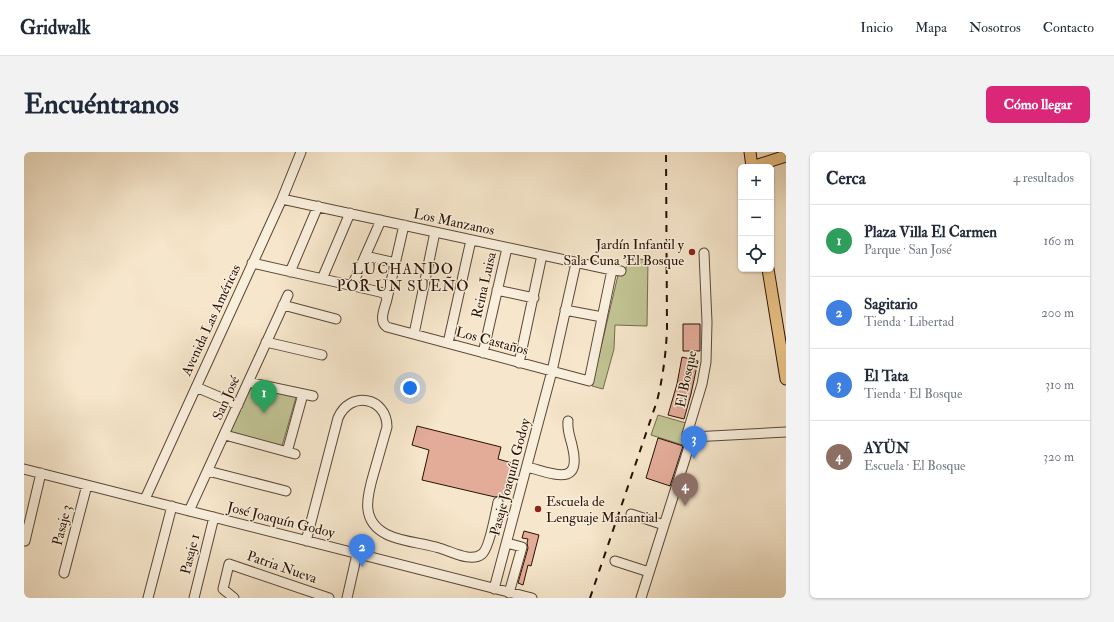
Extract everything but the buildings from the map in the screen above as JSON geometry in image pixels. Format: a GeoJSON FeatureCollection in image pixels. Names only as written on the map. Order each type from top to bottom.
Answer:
{"type":"FeatureCollection","features":[{"type":"Feature","properties":{"kind":"main road"},"geometry":{"type":"LineString","coordinates":[[750,152],[752,164]]}},
{"type":"Feature","properties":{"kind":"main road"},"geometry":{"type":"LineString","coordinates":[[761,164],[786,156]]}},
{"type":"Feature","properties":{"kind":"main road"},"geometry":{"type":"LineString","coordinates":[[774,164],[786,156]]}},
{"type":"Feature","properties":{"kind":"main road"},"geometry":{"type":"LineString","coordinates":[[769,272],[786,376]]}},
{"type":"Feature","properties":{"kind":"street","name":"Avenida Las Américas"},"geometry":{"type":"LineString","coordinates":[[145,500],[302,152]]}},
{"type":"Feature","properties":{"kind":"street","name":"Los Manzanos"},"geometry":{"type":"LineString","coordinates":[[282,198],[617,271],[602,317]]}},
{"type":"Feature","properties":{"kind":"street"},"geometry":{"type":"LineString","coordinates":[[290,272],[318,206]]}},
{"type":"Feature","properties":{"kind":"street"},"geometry":{"type":"LineString","coordinates":[[322,279],[350,214]]}},
{"type":"Feature","properties":{"kind":"street"},"geometry":{"type":"LineString","coordinates":[[352,286],[381,220]]}},
{"type":"Feature","properties":{"kind":"street"},"geometry":{"type":"LineString","coordinates":[[387,299],[404,225]]}},
{"type":"Feature","properties":{"kind":"street"},"geometry":{"type":"LineString","coordinates":[[414,334],[435,232]]}},
{"type":"Feature","properties":{"kind":"street"},"geometry":{"type":"LineString","coordinates":[[448,343],[471,240]]}},
{"type":"Feature","properties":{"kind":"street","name":"Reina Luisa"},"geometry":{"type":"LineString","coordinates":[[483,353],[507,248]]}},
{"type":"Feature","properties":{"kind":"street","name":"El Bosque"},"geometry":{"type":"LineString","coordinates":[[640,598],[692,437],[689,436],[687,432],[699,395],[704,373],[707,322],[704,253]]}},
{"type":"Feature","properties":{"kind":"street"},"geometry":{"type":"LineString","coordinates":[[519,363],[542,255]]}},
{"type":"Feature","properties":{"kind":"street"},"geometry":{"type":"LineString","coordinates":[[365,256],[396,264]]}},
{"type":"Feature","properties":{"kind":"street"},"geometry":{"type":"LineString","coordinates":[[252,263],[380,292],[385,294],[387,299]]}},
{"type":"Feature","properties":{"kind":"street","name":"Pasaje Joaquín Godoy"},"geometry":{"type":"LineString","coordinates":[[494,589],[552,371],[576,263]]}},
{"type":"Feature","properties":{"kind":"street"},"geometry":{"type":"LineString","coordinates":[[498,290],[534,298]]}},
{"type":"Feature","properties":{"kind":"street","name":"San José"},"geometry":{"type":"LineString","coordinates":[[189,511],[288,295]]}},
{"type":"Feature","properties":{"kind":"street","name":"Los Castaños"},"geometry":{"type":"LineString","coordinates":[[387,299],[382,320],[384,325],[388,327],[589,381],[602,317]]}},
{"type":"Feature","properties":{"kind":"street"},"geometry":{"type":"LineString","coordinates":[[283,305],[336,319]]}},
{"type":"Feature","properties":{"kind":"street"},"geometry":{"type":"LineString","coordinates":[[565,310],[602,317]]}},
{"type":"Feature","properties":{"kind":"street"},"geometry":{"type":"LineString","coordinates":[[266,342],[322,355]]}},
{"type":"Feature","properties":{"kind":"street"},"geometry":{"type":"LineString","coordinates":[[248,382],[313,396]]}},
{"type":"Feature","properties":{"kind":"street"},"geometry":{"type":"LineString","coordinates":[[196,387],[238,405]]}},
{"type":"Feature","properties":{"kind":"street"},"geometry":{"type":"LineString","coordinates":[[225,435],[291,453],[303,394]]}},
{"type":"Feature","properties":{"kind":"street"},"geometry":{"type":"LineString","coordinates":[[306,541],[338,418],[346,406],[359,400],[368,401],[376,405],[383,411],[386,419],[387,428],[367,498],[370,516],[375,525],[383,532],[393,537],[429,544],[468,557],[478,556],[486,550],[498,502]]}},
{"type":"Feature","properties":{"kind":"street"},"geometry":{"type":"LineString","coordinates":[[527,467],[564,475],[571,472],[574,466],[575,458],[569,434],[568,421]]}},
{"type":"Feature","properties":{"kind":"street"},"geometry":{"type":"LineString","coordinates":[[692,437],[786,432]]}},
{"type":"Feature","properties":{"kind":"street","name":"José Joaquín Godoy"},"geometry":{"type":"LineString","coordinates":[[24,468],[532,598]]}},
{"type":"Feature","properties":{"kind":"street"},"geometry":{"type":"LineString","coordinates":[[208,471],[286,491]]}},
{"type":"Feature","properties":{"kind":"street"},"geometry":{"type":"LineString","coordinates":[[24,541],[28,512],[41,473]]}},
{"type":"Feature","properties":{"kind":"street","name":"Pasaje 3"},"geometry":{"type":"LineString","coordinates":[[64,572],[87,485]]}},
{"type":"Feature","properties":{"kind":"street"},"geometry":{"type":"LineString","coordinates":[[148,598],[172,506]]}},
{"type":"Feature","properties":{"kind":"street"},"geometry":{"type":"LineString","coordinates":[[631,514],[664,525]]}},
{"type":"Feature","properties":{"kind":"street","name":"Pasaje 1"},"geometry":{"type":"LineString","coordinates":[[194,598],[214,517]]}},
{"type":"Feature","properties":{"kind":"street"},"geometry":{"type":"LineString","coordinates":[[507,543],[522,546],[509,593]]}},
{"type":"Feature","properties":{"kind":"street"},"geometry":{"type":"LineString","coordinates":[[347,598],[357,554]]}},
{"type":"Feature","properties":{"kind":"street"},"geometry":{"type":"LineString","coordinates":[[615,561],[649,572]]}},
{"type":"Feature","properties":{"kind":"street","name":"Patria Nueva"},"geometry":{"type":"LineString","coordinates":[[234,598],[223,590],[229,564],[328,598]]}},
{"type":"Feature","properties":{"kind":"green space"},"geometry":{"type":"Polygon","coordinates":[[[628,256],[648,261],[647,326],[615,325],[614,349],[603,389],[592,386],[618,275],[625,274],[628,256]]]}},
{"type":"Feature","properties":{"kind":"green space"},"geometry":{"type":"Polygon","coordinates":[[[250,383],[297,394],[282,446],[228,433],[250,383]]]}},
{"type":"Feature","properties":{"kind":"green space"},"geometry":{"type":"Polygon","coordinates":[[[658,415],[686,423],[683,436],[687,442],[686,446],[651,435],[658,415]]]}},
{"type":"Feature","properties":{"kind":"railway"},"geometry":{"type":"LineString","coordinates":[[590,598],[657,401],[663,374],[667,329],[666,152]]}},
{"type":"Feature","properties":{"kind":"place","name":"Jardín Infantil y Sala Cuna 'El Bosque"},"geometry":{"type":"Point","coordinates":[692,252]}},
{"type":"Feature","properties":{"kind":"place","name":"Plaza Villa El Carmen"},"geometry":{"type":"Point","coordinates":[264,413]}},
{"type":"Feature","properties":{"kind":"place","name":"El Tata"},"geometry":{"type":"Point","coordinates":[694,459]}},
{"type":"Feature","properties":{"kind":"place","name":"AYÜN"},"geometry":{"type":"Point","coordinates":[685,506]}},
{"type":"Feature","properties":{"kind":"place","name":"Escuela de Lenguaje Manantial"},"geometry":{"type":"Point","coordinates":[538,509]}},
{"type":"Feature","properties":{"kind":"place","name":"Sagitario"},"geometry":{"type":"Point","coordinates":[362,567]}},
{"type":"Feature","properties":{"kind":"district","name":"LUCHANDO POR UN SUEÑO"},"geometry":{"type":"Point","coordinates":[403,278]}}]}
